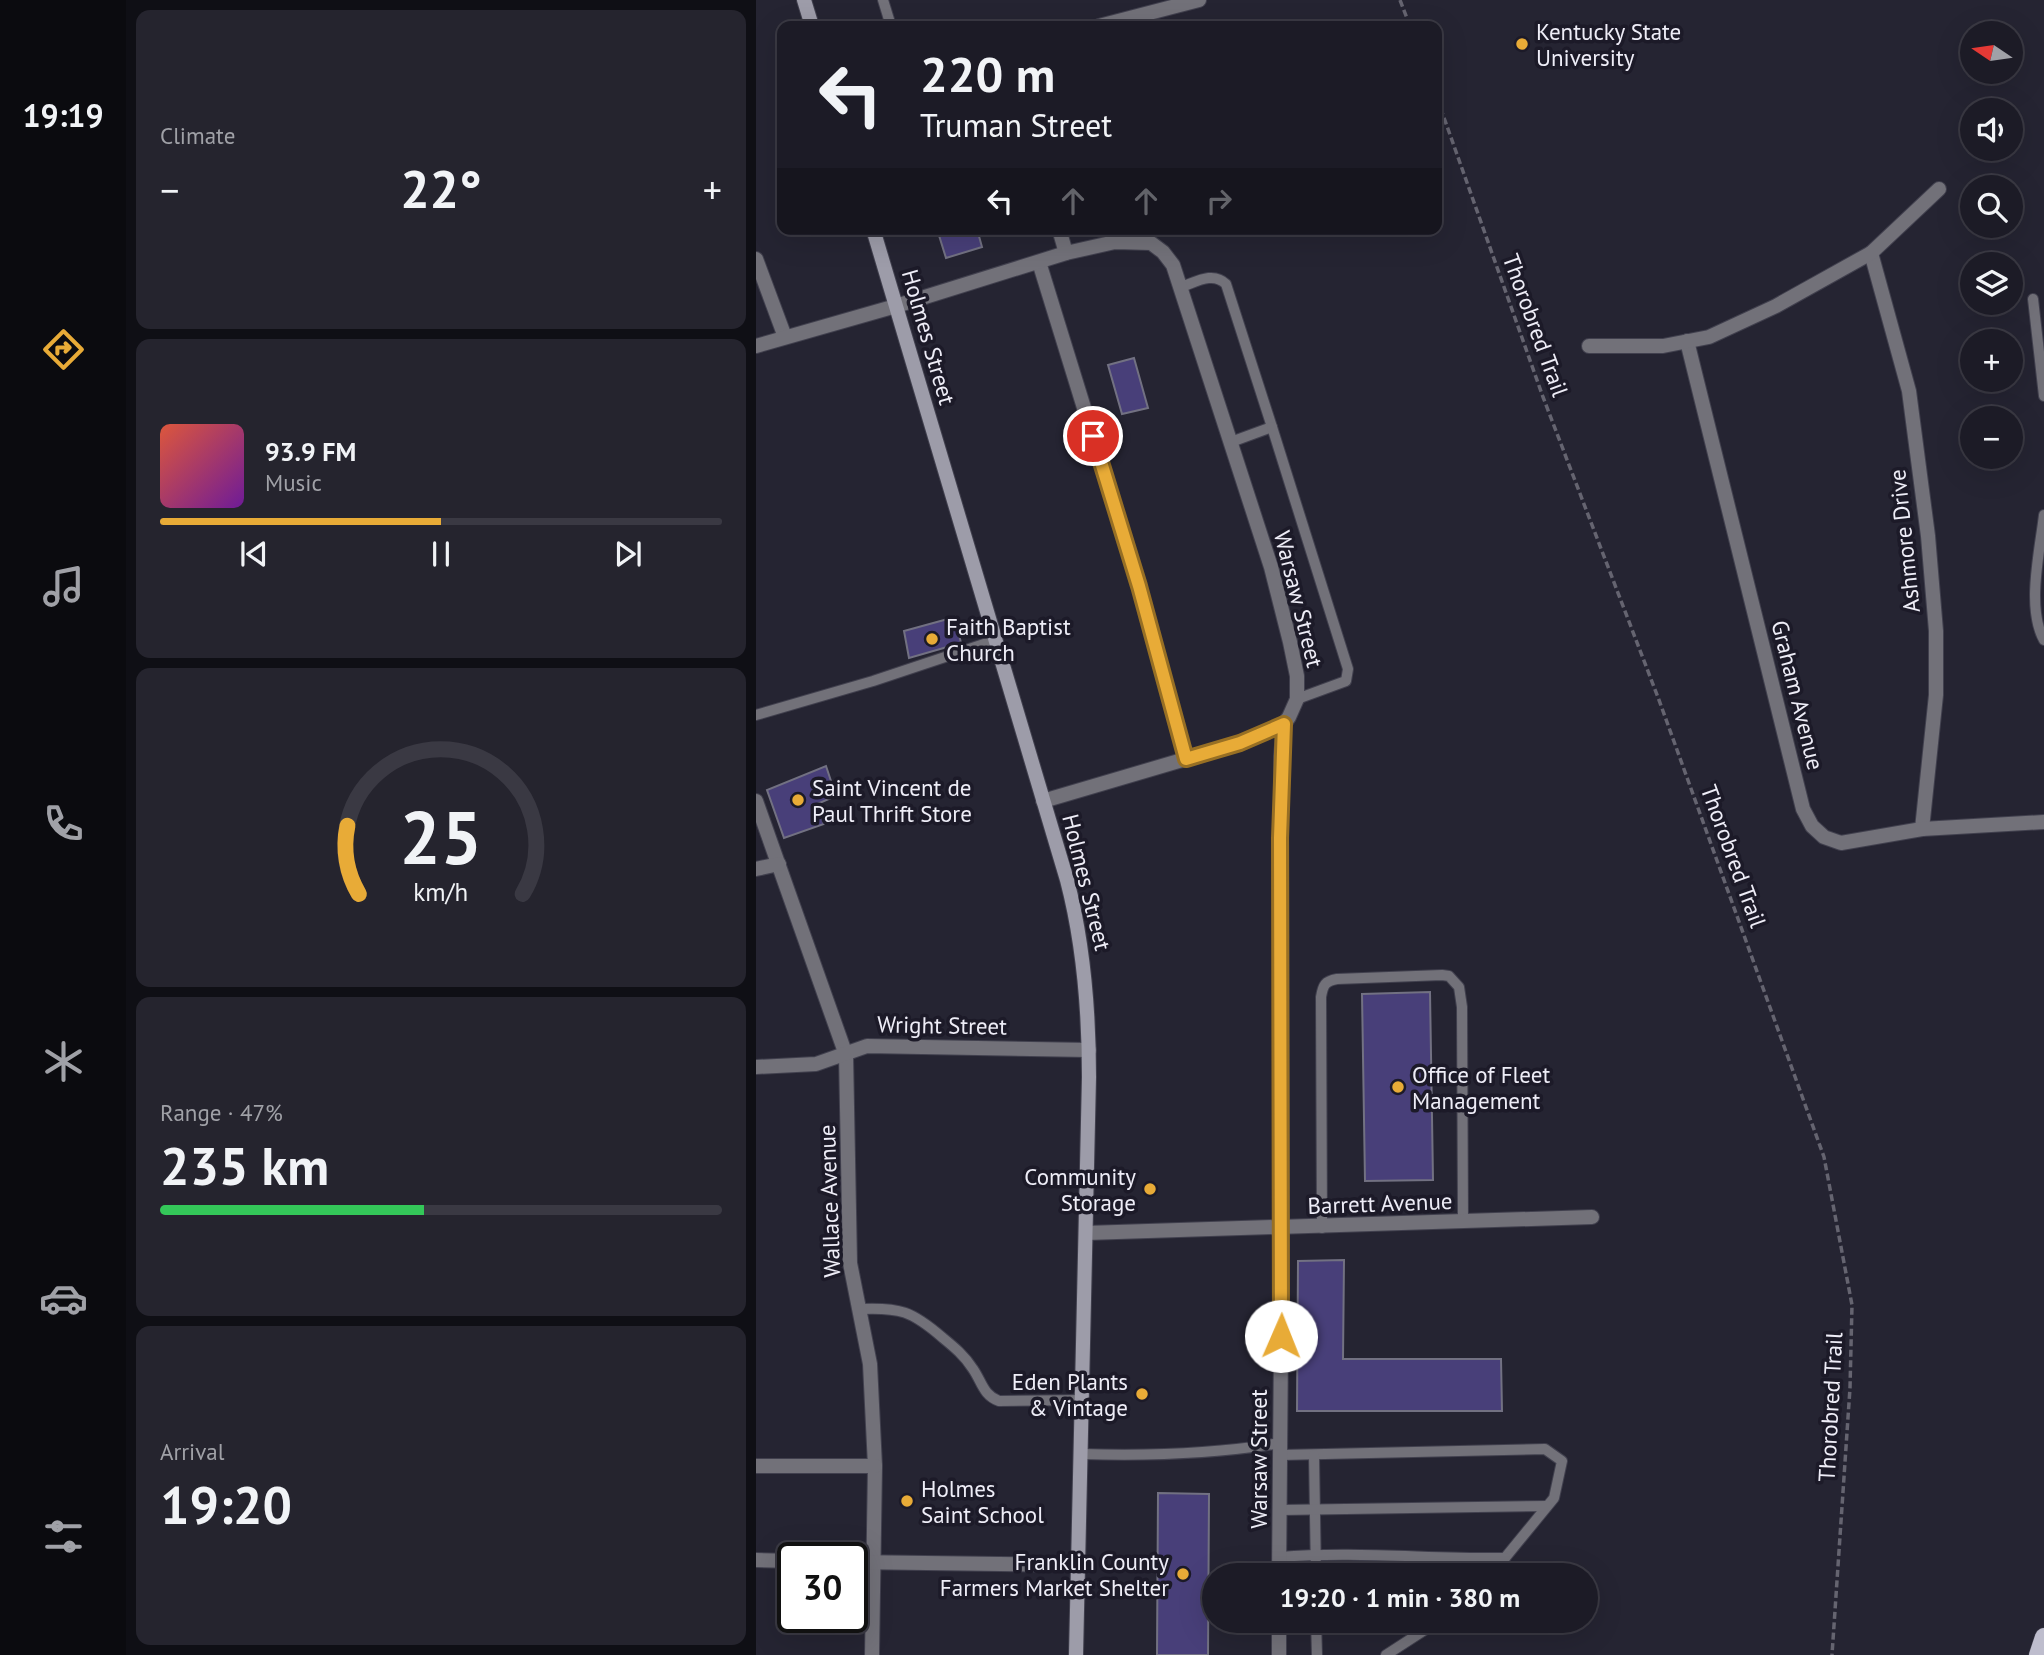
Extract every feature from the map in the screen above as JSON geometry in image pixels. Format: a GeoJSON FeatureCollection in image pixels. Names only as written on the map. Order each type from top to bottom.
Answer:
{"type":"FeatureCollection","features":[{"type":"Feature","properties":{"kind":"main road"},"geometry":{"type":"LineString","coordinates":[[804,0],[810,21]]}},
{"type":"Feature","properties":{"kind":"main road","name":"Holmes Street"},"geometry":{"type":"LineString","coordinates":[[875,235],[1067,880],[1081,942],[1086,980],[1089,1050],[1076,1655]]}},
{"type":"Feature","properties":{"kind":"main road"},"geometry":{"type":"LineString","coordinates":[[2038,1655],[2044,1637]]}},
{"type":"Feature","properties":{"kind":"street"},"geometry":{"type":"LineString","coordinates":[[1118,21],[1199,0]]}},
{"type":"Feature","properties":{"kind":"street"},"geometry":{"type":"LineString","coordinates":[[1589,346],[1663,346],[1709,337],[1776,306],[1871,253],[1939,189]]}},
{"type":"Feature","properties":{"kind":"street"},"geometry":{"type":"LineString","coordinates":[[756,346],[1066,253],[1061,235]]}},
{"type":"Feature","properties":{"kind":"street","name":"Warsaw Street"},"geometry":{"type":"LineString","coordinates":[[1066,253],[1115,242],[1151,243],[1163,252],[1173,265],[1271,567],[1297,676],[1297,699],[1284,724],[1280,838],[1282,1229],[1279,1563]]}},
{"type":"Feature","properties":{"kind":"street","name":"Ashmore Drive"},"geometry":{"type":"LineString","coordinates":[[1871,253],[1909,391],[1928,536],[1936,631],[1936,695],[1922,829]]}},
{"type":"Feature","properties":{"kind":"street"},"geometry":{"type":"LineString","coordinates":[[756,259],[785,337]]}},
{"type":"Feature","properties":{"kind":"street"},"geometry":{"type":"LineString","coordinates":[[1039,262],[1139,586],[1186,759]]}},
{"type":"Feature","properties":{"kind":"street","name":"Graham Avenue"},"geometry":{"type":"LineString","coordinates":[[1687,341],[1803,809],[1812,826],[1824,837],[1841,843],[1922,829],[2044,822]]}},
{"type":"Feature","properties":{"kind":"street"},"geometry":{"type":"LineString","coordinates":[[1043,801],[1240,743],[1284,724]]}},
{"type":"Feature","properties":{"kind":"street","name":"Wallace Avenue"},"geometry":{"type":"LineString","coordinates":[[756,801],[846,1055],[850,1263],[870,1364],[874,1466],[872,1655]]}},
{"type":"Feature","properties":{"kind":"street"},"geometry":{"type":"LineString","coordinates":[[756,869],[779,864]]}},
{"type":"Feature","properties":{"kind":"street","name":"Wright Street"},"geometry":{"type":"LineString","coordinates":[[756,1067],[816,1064],[866,1046],[1089,1050]]}},
{"type":"Feature","properties":{"kind":"street","name":"Barrett Avenue"},"geometry":{"type":"LineString","coordinates":[[1086,1233],[1282,1229],[1592,1217]]}},
{"type":"Feature","properties":{"kind":"street"},"geometry":{"type":"LineString","coordinates":[[756,1466],[874,1466]]}},
{"type":"Feature","properties":{"kind":"street"},"geometry":{"type":"LineString","coordinates":[[756,1560],[777,1561]]}},
{"type":"Feature","properties":{"kind":"street"},"geometry":{"type":"LineString","coordinates":[[868,1562],[1078,1565]]}},
{"type":"Feature","properties":{"kind":"street"},"geometry":{"type":"LineString","coordinates":[[1279,1633],[1279,1655]]}},
{"type":"Feature","properties":{"kind":"lane"},"geometry":{"type":"LineString","coordinates":[[883,0],[889,21]]}},
{"type":"Feature","properties":{"kind":"lane"},"geometry":{"type":"LineString","coordinates":[[1181,287],[1213,276],[1226,284],[1348,669],[1346,681],[1297,699]]}},
{"type":"Feature","properties":{"kind":"lane"},"geometry":{"type":"LineString","coordinates":[[2033,299],[2044,396]]}},
{"type":"Feature","properties":{"kind":"lane"},"geometry":{"type":"LineString","coordinates":[[1231,442],[1272,428]]}},
{"type":"Feature","properties":{"kind":"lane"},"geometry":{"type":"LineString","coordinates":[[2044,515],[2035,597],[2038,624],[2044,640]]}},
{"type":"Feature","properties":{"kind":"lane"},"geometry":{"type":"LineString","coordinates":[[756,715],[873,681],[996,640]]}},
{"type":"Feature","properties":{"kind":"lane"},"geometry":{"type":"LineString","coordinates":[[1322,1227],[1323,986],[1328,981],[1337,979],[1442,975],[1449,976],[1459,987],[1462,1007],[1463,1223]]}},
{"type":"Feature","properties":{"kind":"lane"},"geometry":{"type":"LineString","coordinates":[[859,1309],[888,1307],[920,1318],[965,1357],[990,1398],[999,1401],[1083,1400]]}},
{"type":"Feature","properties":{"kind":"lane"},"geometry":{"type":"LineString","coordinates":[[1082,1454],[1134,1456],[1280,1449],[1314,1455],[1545,1449],[1562,1461],[1554,1498],[1501,1563]]}},
{"type":"Feature","properties":{"kind":"lane"},"geometry":{"type":"LineString","coordinates":[[1314,1455],[1316,1563]]}},
{"type":"Feature","properties":{"kind":"lane"},"geometry":{"type":"LineString","coordinates":[[1280,1510],[1547,1506]]}},
{"type":"Feature","properties":{"kind":"lane"},"geometry":{"type":"LineString","coordinates":[[1279,1557],[1316,1554],[1448,1559],[1505,1558]]}},
{"type":"Feature","properties":{"kind":"lane"},"geometry":{"type":"LineString","coordinates":[[1316,1633],[1317,1655]]}},
{"type":"Feature","properties":{"kind":"lane"},"geometry":{"type":"LineString","coordinates":[[1387,1655],[1420,1633]]}},
{"type":"Feature","properties":{"kind":"path"},"geometry":{"type":"LineString","coordinates":[[1400,0],[1408,21]]}},
{"type":"Feature","properties":{"kind":"path","name":"Thorobred Trail"},"geometry":{"type":"LineString","coordinates":[[1442,112],[1543,397],[1659,700],[1824,1157],[1852,1305],[1850,1388],[1832,1655]]}},
{"type":"Feature","properties":{"kind":"building"},"geometry":{"type":"Polygon","coordinates":[[[939,235],[979,235],[982,247],[946,258],[939,235]]]}},
{"type":"Feature","properties":{"kind":"building"},"geometry":{"type":"Polygon","coordinates":[[[1134,358],[1148,408],[1122,414],[1108,365],[1134,358]]]}},
{"type":"Feature","properties":{"kind":"building","name":"Faith Baptist Church"},"geometry":{"type":"Polygon","coordinates":[[[955,617],[961,643],[909,658],[904,631],[955,617]]]}},
{"type":"Feature","properties":{"kind":"building","name":"Saint Vincent de Paul Thrift Store"},"geometry":{"type":"Polygon","coordinates":[[[826,766],[836,796],[817,804],[824,824],[784,838],[767,790],[826,766]]]}},
{"type":"Feature","properties":{"kind":"building","name":"Office of Fleet Management"},"geometry":{"type":"Polygon","coordinates":[[[1430,992],[1433,1180],[1365,1181],[1362,994],[1430,992]]]}},
{"type":"Feature","properties":{"kind":"building"},"geometry":{"type":"Polygon","coordinates":[[[1344,1260],[1343,1359],[1501,1359],[1502,1411],[1297,1411],[1298,1261],[1344,1260]]]}},
{"type":"Feature","properties":{"kind":"building","name":"Franklin County Farmers Market Shelter"},"geometry":{"type":"Polygon","coordinates":[[[1158,1493],[1209,1494],[1209,1563],[1202,1563],[1202,1633],[1208,1633],[1208,1655],[1157,1655],[1158,1493]]]}},
{"type":"Feature","properties":{"kind":"place","name":"Kentucky State University"},"geometry":{"type":"Point","coordinates":[1522,44]}},
{"type":"Feature","properties":{"kind":"place","name":"Faith Baptist Church"},"geometry":{"type":"Point","coordinates":[932,639]}},
{"type":"Feature","properties":{"kind":"place","name":"Saint Vincent de Paul Thrift Store"},"geometry":{"type":"Point","coordinates":[798,800]}},
{"type":"Feature","properties":{"kind":"place","name":"Office of Fleet Management"},"geometry":{"type":"Point","coordinates":[1398,1087]}},
{"type":"Feature","properties":{"kind":"place","name":"Community Storage"},"geometry":{"type":"Point","coordinates":[1150,1189]}},
{"type":"Feature","properties":{"kind":"place","name":"Eden Plants & Vintage"},"geometry":{"type":"Point","coordinates":[1142,1394]}},
{"type":"Feature","properties":{"kind":"place","name":"Holmes Saint School"},"geometry":{"type":"Point","coordinates":[907,1501]}},
{"type":"Feature","properties":{"kind":"place","name":"Franklin County Farmers Market Shelter"},"geometry":{"type":"Point","coordinates":[1183,1574]}},
{"type":"Feature","properties":{"kind":"route"},"geometry":{"type":"LineString","coordinates":[[1093,436],[1139,586],[1186,759],[1240,743],[1284,724],[1280,838],[1281,1336]]}}]}
